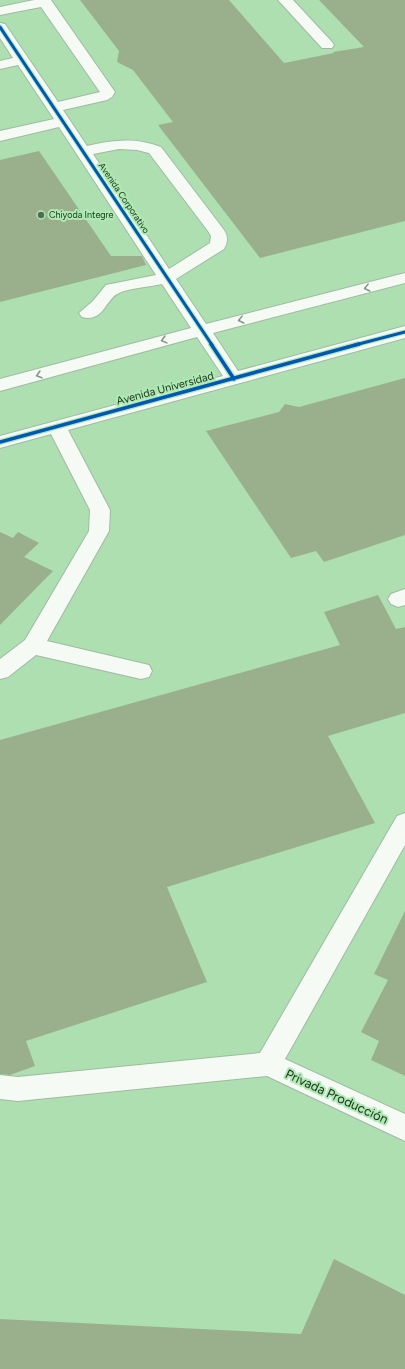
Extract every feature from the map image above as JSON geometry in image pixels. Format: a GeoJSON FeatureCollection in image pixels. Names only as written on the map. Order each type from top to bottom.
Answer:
{"type":"FeatureCollection","features":[{"type":"Feature","properties":{"kind":"street"},"geometry":{"type":"LineString","coordinates":[[285,0],[327,45]]}},
{"type":"Feature","properties":{"kind":"street"},"geometry":{"type":"LineString","coordinates":[[0,11],[44,1],[106,87],[108,92],[102,97],[53,108]]}},
{"type":"Feature","properties":{"kind":"street","name":"Avenida Corporativo"},"geometry":{"type":"LineString","coordinates":[[0,27],[234,379]]}},
{"type":"Feature","properties":{"kind":"street"},"geometry":{"type":"LineString","coordinates":[[0,65],[22,60]]}},
{"type":"Feature","properties":{"kind":"street"},"geometry":{"type":"LineString","coordinates":[[0,136],[63,122]]}},
{"type":"Feature","properties":{"kind":"street"},"geometry":{"type":"LineString","coordinates":[[83,152],[115,144],[142,144],[155,150],[219,236],[218,244],[167,278],[112,289],[99,305],[88,312]]}},
{"type":"Feature","properties":{"kind":"street"},"geometry":{"type":"LineString","coordinates":[[0,386],[202,330],[405,278]]}},
{"type":"Feature","properties":{"kind":"street","name":"Avenida Universidad"},"geometry":{"type":"LineString","coordinates":[[0,442],[405,332]]}},
{"type":"Feature","properties":{"kind":"street"},"geometry":{"type":"LineString","coordinates":[[0,671],[33,646],[99,531],[100,510],[57,427]]}},
{"type":"Feature","properties":{"kind":"street"},"geometry":{"type":"LineString","coordinates":[[33,646],[140,671]]}},
{"type":"Feature","properties":{"kind":"street"},"geometry":{"type":"LineString","coordinates":[[0,1087],[18,1089],[268,1064],[405,823]]}},
{"type":"Feature","properties":{"kind":"street","name":"Privada Producción"},"geometry":{"type":"LineString","coordinates":[[268,1064],[405,1128]]}},
{"type":"Feature","properties":{"kind":"shaded area"},"geometry":{"type":"Polygon","coordinates":[[[0,0],[405,0],[405,1369],[0,1369],[0,0]]]}},
{"type":"Feature","properties":{"kind":"building"},"geometry":{"type":"Polygon","coordinates":[[[80,0],[229,0],[284,63],[364,47],[319,0],[405,0],[405,221],[260,258],[158,125],[173,122],[133,70],[117,62],[119,51],[80,0]]]}},
{"type":"Feature","properties":{"kind":"building","name":"Chiyoda Integre"},"geometry":{"type":"Polygon","coordinates":[[[39,151],[111,256],[142,256],[146,265],[0,302],[0,160],[39,151]]]}},
{"type":"Feature","properties":{"kind":"building"},"geometry":{"type":"Polygon","coordinates":[[[405,378],[405,535],[324,562],[316,551],[291,558],[206,431],[279,412],[285,404],[299,407],[405,378]]]}},
{"type":"Feature","properties":{"kind":"building"},"geometry":{"type":"Polygon","coordinates":[[[0,532],[13,538],[18,532],[39,543],[24,557],[53,571],[0,625],[0,532]]]}},
{"type":"Feature","properties":{"kind":"building"},"geometry":{"type":"Polygon","coordinates":[[[378,595],[396,629],[405,627],[405,713],[328,736],[375,823],[167,887],[207,982],[26,1041],[35,1066],[10,1075],[0,1074],[0,740],[340,645],[324,612],[378,595]]]}},
{"type":"Feature","properties":{"kind":"building"},"geometry":{"type":"Polygon","coordinates":[[[405,911],[405,1076],[371,1060],[379,1041],[361,1032],[388,980],[374,974],[405,911]]]}},
{"type":"Feature","properties":{"kind":"building"},"geometry":{"type":"Polygon","coordinates":[[[334,1259],[405,1295],[405,1369],[0,1369],[0,1319],[301,1334],[334,1259]]]}},
{"type":"Feature","properties":{"kind":"cycle path"},"geometry":{"type":"LineString","coordinates":[[0,27],[234,379]]}},
{"type":"Feature","properties":{"kind":"cycle path"},"geometry":{"type":"LineString","coordinates":[[0,442],[405,332]]}},
{"type":"Feature","properties":{"kind":"place","name":"Chiyoda Integre"},"geometry":{"type":"Point","coordinates":[41,215]}}]}
